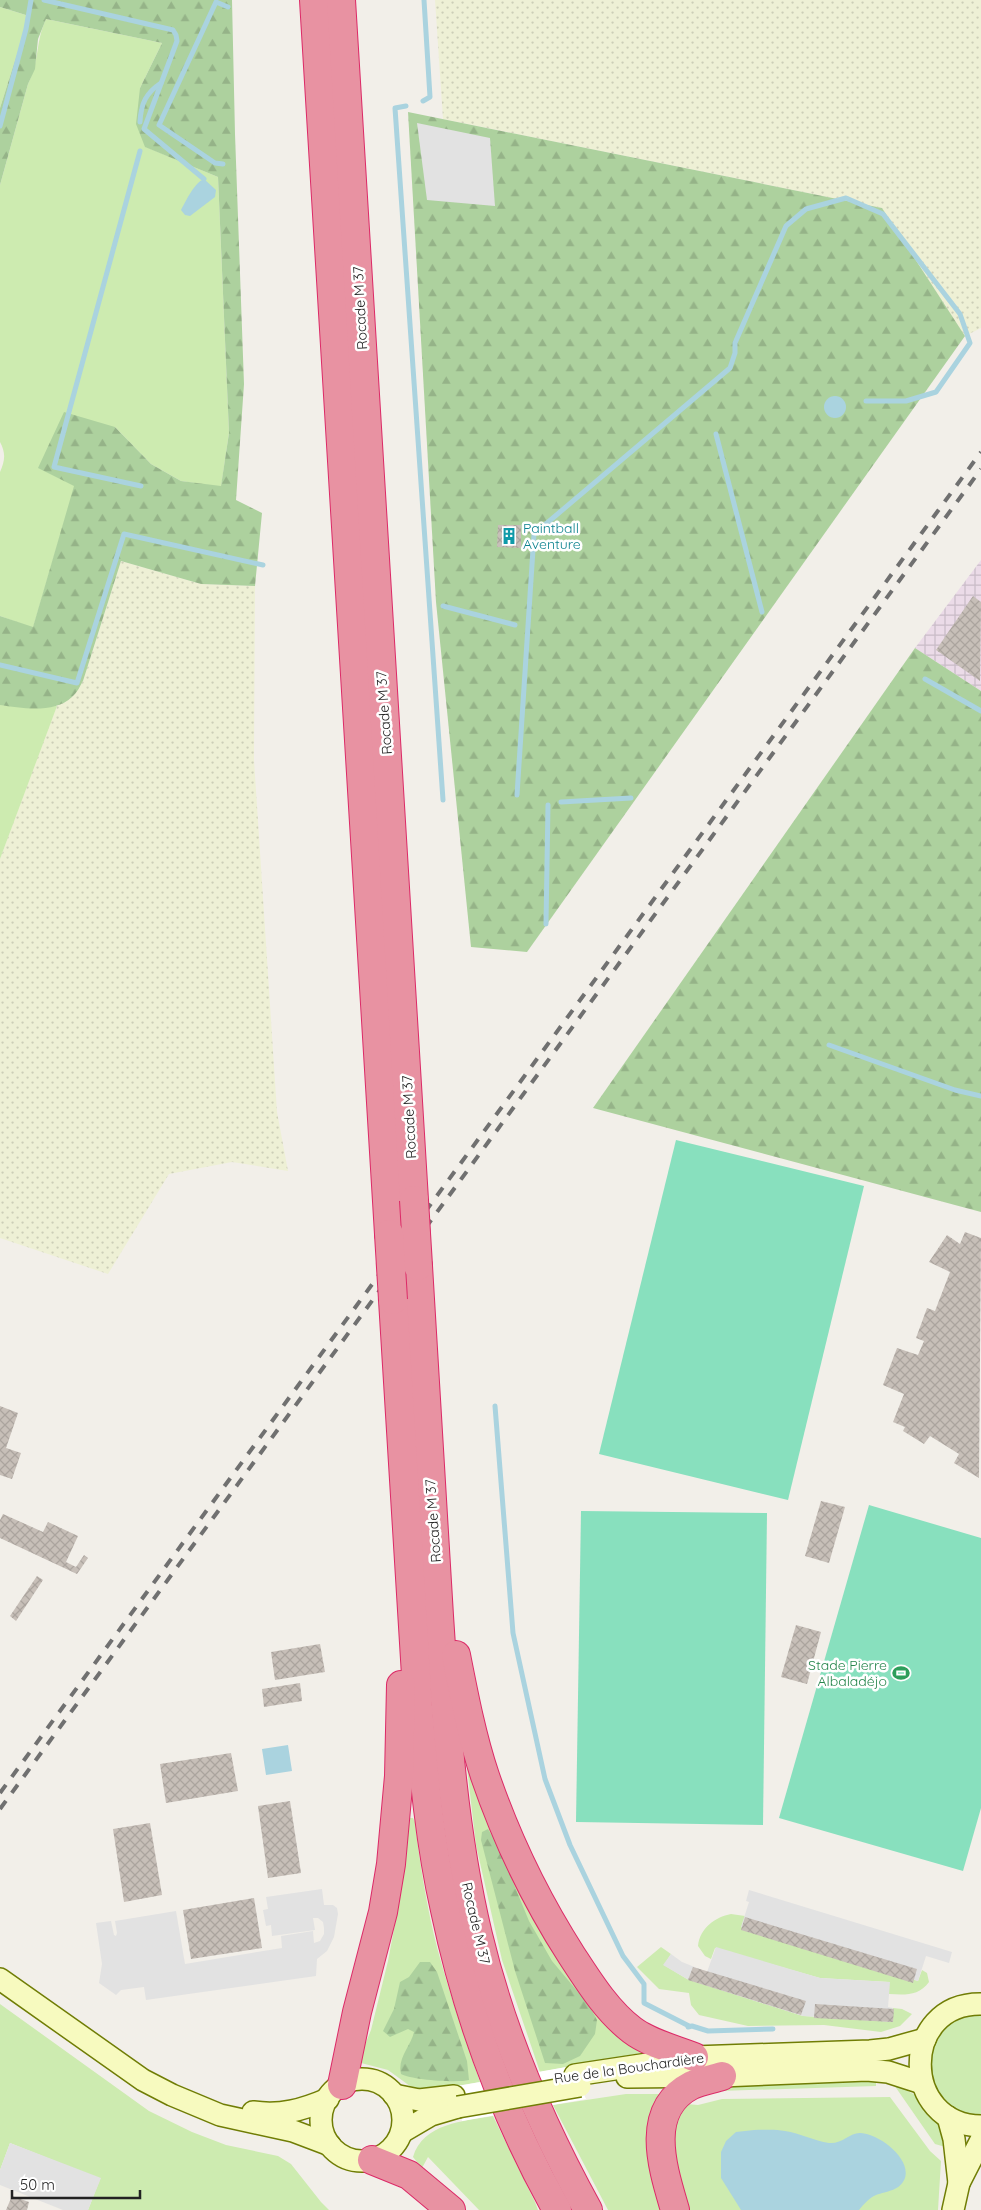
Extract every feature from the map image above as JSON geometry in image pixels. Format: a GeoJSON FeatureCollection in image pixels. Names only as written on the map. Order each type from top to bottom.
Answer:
{"type":"FeatureCollection","features":[{"type":"Feature","properties":{"kind":"highway","name":"Rocade M 37"},"geometry":{"type":"LineString","coordinates":[[314,0],[411,1602],[418,1708],[428,1809],[438,1876],[452,1942],[470,2007],[493,2070],[533,2164],[557,2210]]}},
{"type":"Feature","properties":{"kind":"highway","name":"Rocade M 37"},"geometry":{"type":"LineString","coordinates":[[342,0],[435,1554],[452,1781],[462,1855],[476,1927],[496,1999],[521,2069],[557,2152],[588,2210]]}},
{"type":"Feature","properties":{"kind":"highway"},"geometry":{"type":"LineString","coordinates":[[435,1554],[472,1730],[482,1766],[500,1817],[530,1884],[583,1973],[618,2016],[632,2030],[647,2039],[694,2057]]}},
{"type":"Feature","properties":{"kind":"highway"},"geometry":{"type":"LineString","coordinates":[[335,2092],[383,1912],[391,1864],[399,1776],[400,1694],[411,1602]]}},
{"type":"Feature","properties":{"kind":"highway"},"geometry":{"type":"LineString","coordinates":[[675,2210],[660,2147],[660,2132],[664,2117],[673,2102],[693,2085],[722,2076]]}},
{"type":"Feature","properties":{"kind":"highway"},"geometry":{"type":"LineString","coordinates":[[372,2160],[409,2175],[451,2210]]}},
{"type":"Feature","properties":{"kind":"street"},"geometry":{"type":"LineString","coordinates":[[0,1979],[143,2080],[201,2108],[239,2120],[293,2131],[330,2145]]}},
{"type":"Feature","properties":{"kind":"street"},"geometry":{"type":"LineString","coordinates":[[981,2004],[956,2008],[940,2018],[925,2039],[920,2053],[919,2068],[922,2083],[937,2108],[948,2117],[963,2123],[981,2126]]}},
{"type":"Feature","properties":{"kind":"street","name":"Rue de la Bouchardière"},"geometry":{"type":"LineString","coordinates":[[394,2094],[419,2100],[456,2102],[694,2057],[870,2051],[925,2039]]}},
{"type":"Feature","properties":{"kind":"street"},"geometry":{"type":"LineString","coordinates":[[111,2056],[205,2098],[240,2110],[278,2114],[295,2112],[356,2080],[370,2080],[383,2085],[394,2094],[402,2112],[402,2132],[391,2150],[372,2160],[361,2161],[349,2159],[338,2153],[330,2145],[322,2127],[323,2108],[335,2092]]}},
{"type":"Feature","properties":{"kind":"street","name":"Rue de la Bouchardière"},"geometry":{"type":"LineString","coordinates":[[578,2080],[867,2070],[888,2072],[922,2083]]}},
{"type":"Feature","properties":{"kind":"street","name":"Rue de la Bouchardière"},"geometry":{"type":"LineString","coordinates":[[402,2132],[456,2102]]}},
{"type":"Feature","properties":{"kind":"street"},"geometry":{"type":"LineString","coordinates":[[948,2117],[954,2139],[959,2183]]}},
{"type":"Feature","properties":{"kind":"street"},"geometry":{"type":"LineString","coordinates":[[953,2210],[959,2183],[981,2140]]}},
{"type":"Feature","properties":{"kind":"shaded area"},"geometry":{"type":"Polygon","coordinates":[[[417,123],[490,138],[495,206],[427,200],[417,123]]]}},
{"type":"Feature","properties":{"kind":"shaded area"},"geometry":{"type":"Polygon","coordinates":[[[981,560],[981,691],[915,648],[981,560]]]}},
{"type":"Feature","properties":{"kind":"shaded area"},"geometry":{"type":"Polygon","coordinates":[[[322,1889],[324,1905],[333,1905],[337,1908],[338,1914],[334,1937],[327,1951],[317,1959],[316,1976],[146,2000],[144,1987],[121,1990],[116,1995],[99,1983],[102,1964],[96,1923],[111,1921],[114,1935],[116,1936],[115,1921],[176,1911],[185,1964],[282,1948],[281,1936],[313,1931],[314,1943],[320,1941],[324,1934],[324,1928],[323,1922],[318,1918],[313,1918],[315,1930],[272,1936],[271,1925],[266,1926],[263,1910],[268,1909],[266,1897],[322,1889]]]}},
{"type":"Feature","properties":{"kind":"shaded area"},"geometry":{"type":"Polygon","coordinates":[[[749,1890],[952,1952],[949,1963],[926,1956],[918,1981],[741,1927],[749,1902],[746,1901],[749,1890]]]}},
{"type":"Feature","properties":{"kind":"shaded area"},"geometry":{"type":"Polygon","coordinates":[[[716,1947],[820,1978],[890,1982],[888,2007],[893,2008],[892,2022],[803,2016],[687,1979],[663,1965],[671,1954],[682,1962],[707,1972],[716,1947]]]}},
{"type":"Feature","properties":{"kind":"shaded area"},"geometry":{"type":"Polygon","coordinates":[[[10,2143],[101,2178],[88,2210],[63,2210],[0,2185],[0,2170],[10,2143]]]}},
{"type":"Feature","properties":{"kind":"green space"},"geometry":{"type":"Polygon","coordinates":[[[0,0],[232,0],[244,384],[236,500],[262,513],[255,586],[201,584],[121,561],[80,687],[65,702],[47,708],[0,705],[0,616],[33,627],[74,486],[38,468],[64,412],[115,427],[151,464],[181,481],[221,486],[229,433],[218,177],[145,147],[136,124],[140,88],[162,43],[46,19],[38,39],[35,69],[28,84],[0,185],[0,108],[29,16],[0,7],[0,0]]]}},
{"type":"Feature","properties":{"kind":"green space"},"geometry":{"type":"Polygon","coordinates":[[[435,0],[981,0],[981,328],[965,336],[882,208],[443,119],[435,0]]]}},
{"type":"Feature","properties":{"kind":"green space"},"geometry":{"type":"Polygon","coordinates":[[[0,7],[29,16],[0,108],[0,7]]]}},
{"type":"Feature","properties":{"kind":"green space"},"geometry":{"type":"Polygon","coordinates":[[[46,19],[162,43],[140,88],[146,147],[218,177],[229,433],[221,487],[181,481],[151,464],[115,427],[75,485],[33,628],[0,616],[0,472],[4,457],[0,442],[0,185],[46,19]]]}},
{"type":"Feature","properties":{"kind":"green space"},"geometry":{"type":"Polygon","coordinates":[[[408,112],[882,208],[965,336],[527,952],[471,947],[436,602],[408,112]]]}},
{"type":"Feature","properties":{"kind":"green space"},"geometry":{"type":"Polygon","coordinates":[[[121,561],[201,584],[255,586],[254,760],[277,1112],[288,1171],[232,1162],[169,1174],[108,1274],[0,1238],[0,859],[50,721],[57,706],[72,697],[83,681],[121,561]]]}},
{"type":"Feature","properties":{"kind":"green space"},"geometry":{"type":"Polygon","coordinates":[[[915,648],[981,691],[981,1212],[593,1108],[915,648]]]}},
{"type":"Feature","properties":{"kind":"green space"},"geometry":{"type":"Polygon","coordinates":[[[0,705],[57,706],[0,859],[0,705]]]}},
{"type":"Feature","properties":{"kind":"green space"},"geometry":{"type":"Polygon","coordinates":[[[676,1140],[864,1186],[788,1500],[599,1454],[676,1140]]]}},
{"type":"Feature","properties":{"kind":"green space","name":"Stade Pierre Albaladéjo"},"geometry":{"type":"Polygon","coordinates":[[[869,1505],[981,1538],[981,1808],[963,1871],[779,1818],[869,1505]]]}},
{"type":"Feature","properties":{"kind":"green space"},"geometry":{"type":"Polygon","coordinates":[[[581,1511],[767,1513],[763,1825],[576,1822],[581,1511]]]}},
{"type":"Feature","properties":{"kind":"green space"},"geometry":{"type":"Polygon","coordinates":[[[464,1742],[492,1814],[646,2052],[540,2072],[502,1960],[476,1845],[464,1742]]]}},
{"type":"Feature","properties":{"kind":"green space"},"geometry":{"type":"Polygon","coordinates":[[[413,1818],[415,1822],[424,1887],[438,1951],[480,2082],[427,2091],[414,2089],[388,2070],[361,2063],[362,2052],[371,2030],[388,1961],[402,1887],[406,1820],[413,1818]]]}},
{"type":"Feature","properties":{"kind":"green space"},"geometry":{"type":"Polygon","coordinates":[[[488,1829],[499,1848],[529,1921],[552,1961],[589,2005],[597,2020],[595,2034],[580,2056],[563,2064],[545,2063],[515,1971],[481,1840],[482,1832],[488,1829]]]}},
{"type":"Feature","properties":{"kind":"green space"},"geometry":{"type":"Polygon","coordinates":[[[731,1914],[745,1916],[742,1927],[918,1981],[922,1970],[927,1973],[929,1982],[925,1987],[916,1992],[889,1994],[889,1982],[820,1978],[715,1948],[711,1959],[705,1956],[698,1946],[705,1929],[719,1918],[731,1914]]]}},
{"type":"Feature","properties":{"kind":"green space"},"geometry":{"type":"Polygon","coordinates":[[[661,1947],[671,1954],[664,1965],[687,1979],[803,2016],[892,2021],[893,2008],[902,2009],[912,2014],[900,2026],[881,2032],[824,2025],[748,2026],[699,2015],[691,2005],[689,1993],[659,1989],[637,1967],[661,1947]]]}},
{"type":"Feature","properties":{"kind":"green space"},"geometry":{"type":"Polygon","coordinates":[[[420,1962],[430,1962],[437,1972],[467,2061],[469,2080],[435,2080],[414,2078],[401,2074],[401,2063],[414,2032],[408,2029],[390,2037],[383,2031],[394,2009],[400,1982],[409,1977],[420,1962]]]}},
{"type":"Feature","properties":{"kind":"green space"},"geometry":{"type":"Polygon","coordinates":[[[0,2004],[149,2111],[192,2132],[226,2145],[278,2156],[291,2164],[329,2210],[88,2210],[100,2179],[10,2143],[0,2170],[0,2004]]]}},
{"type":"Feature","properties":{"kind":"green space"},"geometry":{"type":"Polygon","coordinates":[[[981,2015],[981,2116],[958,2111],[945,2100],[937,2090],[932,2078],[931,2065],[932,2052],[936,2040],[944,2030],[955,2021],[981,2015]]]}},
{"type":"Feature","properties":{"kind":"green space"},"geometry":{"type":"Polygon","coordinates":[[[836,2080],[876,2081],[876,2086],[719,2091],[717,2086],[836,2080]]]}},
{"type":"Feature","properties":{"kind":"green space"},"geometry":{"type":"Polygon","coordinates":[[[892,2082],[915,2095],[925,2110],[943,2129],[949,2148],[935,2144],[892,2082]]]}},
{"type":"Feature","properties":{"kind":"green space"},"geometry":{"type":"Polygon","coordinates":[[[626,2094],[664,2094],[663,2210],[608,2210],[553,2105],[626,2094]]]}},
{"type":"Feature","properties":{"kind":"green space"},"geometry":{"type":"Polygon","coordinates":[[[890,2097],[930,2151],[941,2161],[938,2210],[686,2210],[670,2146],[674,2125],[686,2104],[698,2105],[722,2099],[890,2097]]]}},
{"type":"Feature","properties":{"kind":"green space"},"geometry":{"type":"Polygon","coordinates":[[[493,2116],[538,2210],[479,2210],[428,2157],[422,2168],[413,2157],[418,2146],[435,2130],[458,2122],[493,2116]]]}},
{"type":"Feature","properties":{"kind":"water"},"geometry":{"type":"Polygon","coordinates":[[[204,179],[216,190],[215,197],[190,216],[185,215],[181,210],[194,188],[204,179]]]}},
{"type":"Feature","properties":{"kind":"water"},"geometry":{"type":"Polygon","coordinates":[[[835,396],[843,399],[846,407],[843,415],[835,418],[827,415],[824,407],[827,399],[835,396]]]}},
{"type":"Feature","properties":{"kind":"water"},"geometry":{"type":"Polygon","coordinates":[[[288,1745],[292,1771],[266,1775],[262,1749],[288,1745]]]}},
{"type":"Feature","properties":{"kind":"water"},"geometry":{"type":"Polygon","coordinates":[[[754,2130],[785,2131],[829,2143],[838,2142],[857,2133],[868,2134],[884,2142],[898,2155],[906,2170],[905,2178],[900,2186],[873,2196],[859,2210],[741,2210],[721,2178],[721,2152],[726,2141],[736,2132],[754,2130]]]}},
{"type":"Feature","properties":{"kind":"pier"},"geometry":{"type":"Polygon","coordinates":[[[572,2066],[586,2099],[462,2121],[452,2087],[572,2066]]]}},
{"type":"Feature","properties":{"kind":"building","name":"Paintball Aventure"},"geometry":{"type":"Polygon","coordinates":[[[498,525],[521,525],[521,548],[497,547],[498,525]]]}},
{"type":"Feature","properties":{"kind":"building"},"geometry":{"type":"Polygon","coordinates":[[[973,596],[981,602],[980,681],[936,650],[973,596]]]}},
{"type":"Feature","properties":{"kind":"building"},"geometry":{"type":"Polygon","coordinates":[[[965,1232],[981,1238],[979,1478],[954,1463],[959,1454],[930,1436],[924,1444],[903,1431],[905,1427],[893,1422],[904,1394],[883,1385],[897,1348],[918,1355],[924,1341],[916,1338],[927,1308],[935,1311],[950,1272],[929,1262],[947,1235],[960,1244],[965,1232]]]}},
{"type":"Feature","properties":{"kind":"building"},"geometry":{"type":"Polygon","coordinates":[[[0,1406],[18,1413],[6,1448],[21,1453],[12,1479],[0,1475],[0,1406]]]}},
{"type":"Feature","properties":{"kind":"building"},"geometry":{"type":"Polygon","coordinates":[[[821,1501],[845,1507],[829,1563],[805,1556],[821,1501]]]}},
{"type":"Feature","properties":{"kind":"building"},"geometry":{"type":"Polygon","coordinates":[[[3,1514],[43,1532],[48,1522],[78,1536],[66,1562],[76,1567],[84,1555],[88,1558],[77,1574],[0,1538],[0,1520],[3,1514]]]}},
{"type":"Feature","properties":{"kind":"building"},"geometry":{"type":"Polygon","coordinates":[[[37,1576],[43,1580],[16,1621],[10,1616],[37,1576]]]}},
{"type":"Feature","properties":{"kind":"building"},"geometry":{"type":"Polygon","coordinates":[[[796,1625],[821,1632],[807,1684],[781,1677],[796,1625]]]}},
{"type":"Feature","properties":{"kind":"building"},"geometry":{"type":"Polygon","coordinates":[[[320,1644],[325,1672],[275,1680],[271,1652],[320,1644]]]}},
{"type":"Feature","properties":{"kind":"building"},"geometry":{"type":"Polygon","coordinates":[[[300,1683],[302,1701],[264,1707],[262,1689],[300,1683]]]}},
{"type":"Feature","properties":{"kind":"building"},"geometry":{"type":"Polygon","coordinates":[[[231,1753],[238,1791],[166,1803],[160,1764],[231,1753]]]}},
{"type":"Feature","properties":{"kind":"building"},"geometry":{"type":"Polygon","coordinates":[[[290,1801],[301,1873],[268,1878],[258,1806],[290,1801]]]}},
{"type":"Feature","properties":{"kind":"building"},"geometry":{"type":"Polygon","coordinates":[[[150,1823],[162,1895],[124,1902],[113,1829],[150,1823]]]}},
{"type":"Feature","properties":{"kind":"building"},"geometry":{"type":"Polygon","coordinates":[[[254,1898],[262,1948],[191,1959],[183,1910],[254,1898]]]}},
{"type":"Feature","properties":{"kind":"building"},"geometry":{"type":"Polygon","coordinates":[[[745,1917],[917,1969],[913,1983],[741,1930],[745,1917]]]}},
{"type":"Feature","properties":{"kind":"building"},"geometry":{"type":"Polygon","coordinates":[[[693,1967],[806,2001],[801,2015],[688,1980],[693,1967]]]}},
{"type":"Feature","properties":{"kind":"building"},"geometry":{"type":"Polygon","coordinates":[[[815,2004],[894,2009],[893,2022],[814,2018],[815,2004]]]}},
{"type":"Feature","properties":{"kind":"building"},"geometry":{"type":"Polygon","coordinates":[[[12,2196],[29,2202],[27,2210],[6,2210],[12,2196]]]}},
{"type":"Feature","properties":{"kind":"waterway"},"geometry":{"type":"LineString","coordinates":[[0,126],[26,29],[31,0]]}},
{"type":"Feature","properties":{"kind":"waterway"},"geometry":{"type":"LineString","coordinates":[[44,0],[173,30],[177,41],[144,129],[204,179]]}},
{"type":"Feature","properties":{"kind":"waterway"},"geometry":{"type":"LineString","coordinates":[[423,101],[430,97],[424,0]]}},
{"type":"Feature","properties":{"kind":"waterway"},"geometry":{"type":"LineString","coordinates":[[223,164],[215,163],[159,125],[216,2],[228,7]]}},
{"type":"Feature","properties":{"kind":"waterway"},"geometry":{"type":"LineString","coordinates":[[140,122],[145,99],[161,83]]}},
{"type":"Feature","properties":{"kind":"waterway"},"geometry":{"type":"LineString","coordinates":[[406,106],[395,108],[443,800]]}},
{"type":"Feature","properties":{"kind":"waterway"},"geometry":{"type":"LineString","coordinates":[[140,151],[54,467],[141,486]]}},
{"type":"Feature","properties":{"kind":"waterway"},"geometry":{"type":"LineString","coordinates":[[517,795],[534,534],[730,368],[735,353],[735,343],[786,226],[806,209],[846,198],[883,214],[960,314],[970,343],[936,392],[906,401],[866,401]]}},
{"type":"Feature","properties":{"kind":"waterway"},"geometry":{"type":"LineString","coordinates":[[716,434],[762,612]]}},
{"type":"Feature","properties":{"kind":"waterway"},"geometry":{"type":"LineString","coordinates":[[0,665],[77,683],[124,534],[263,565]]}},
{"type":"Feature","properties":{"kind":"waterway"},"geometry":{"type":"LineString","coordinates":[[443,606],[515,625]]}},
{"type":"Feature","properties":{"kind":"waterway"},"geometry":{"type":"LineString","coordinates":[[925,679],[981,711]]}},
{"type":"Feature","properties":{"kind":"waterway"},"geometry":{"type":"LineString","coordinates":[[561,802],[631,798]]}},
{"type":"Feature","properties":{"kind":"waterway"},"geometry":{"type":"LineString","coordinates":[[546,924],[548,805]]}},
{"type":"Feature","properties":{"kind":"waterway"},"geometry":{"type":"LineString","coordinates":[[829,1045],[955,1090],[981,1096]]}},
{"type":"Feature","properties":{"kind":"waterway"},"geometry":{"type":"LineString","coordinates":[[495,1406],[513,1633],[545,1779],[570,1845],[623,1956],[644,1984],[644,2003],[689,2026]]}},
{"type":"Feature","properties":{"kind":"waterway"},"geometry":{"type":"LineString","coordinates":[[688,2027],[692,2026],[708,2031],[773,2029]]}},
{"type":"Feature","properties":{"kind":"railway"},"geometry":{"type":"LineString","coordinates":[[0,1793],[981,452]]}},
{"type":"Feature","properties":{"kind":"railway"},"geometry":{"type":"LineString","coordinates":[[0,1809],[981,469]]}},
{"type":"Feature","properties":{"kind":"place","name":"Paintball Aventure"},"geometry":{"type":"Point","coordinates":[509,536]}},
{"type":"Feature","properties":{"kind":"place","name":"Stade Pierre Albaladéjo"},"geometry":{"type":"Point","coordinates":[901,1673]}}]}
